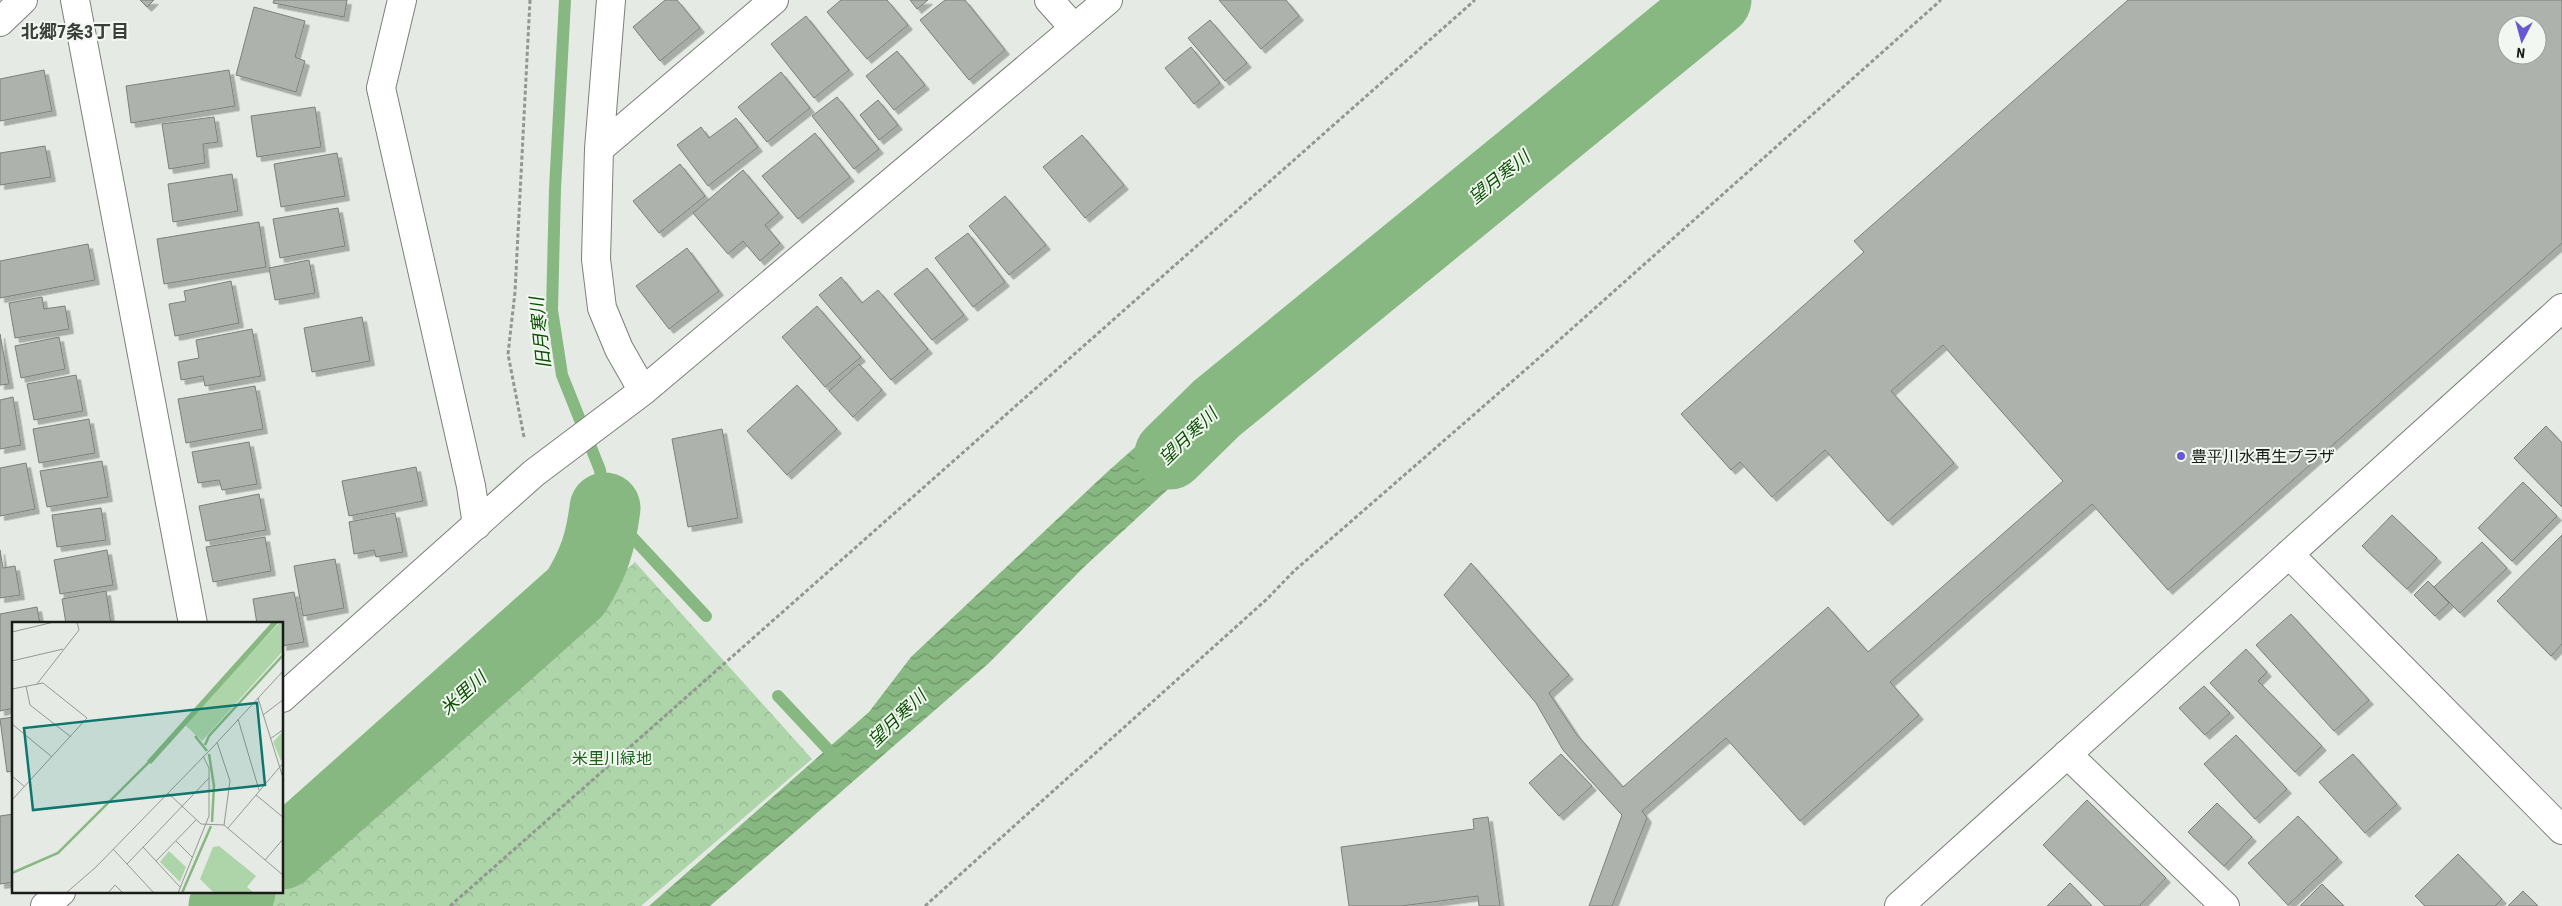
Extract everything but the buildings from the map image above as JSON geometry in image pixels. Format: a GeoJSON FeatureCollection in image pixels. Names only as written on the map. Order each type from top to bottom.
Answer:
{"type":"FeatureCollection","features":[{"type":"Feature","properties":{"kind":"street"},"geometry":{"type":"LineString","coordinates":[[0,22],[23,0]]}},
{"type":"Feature","properties":{"kind":"street"},"geometry":{"type":"LineString","coordinates":[[75,0],[193,622]]}},
{"type":"Feature","properties":{"kind":"street"},"geometry":{"type":"LineString","coordinates":[[402,0],[381,88],[471,486],[477,525]]}},
{"type":"Feature","properties":{"kind":"street"},"geometry":{"type":"LineString","coordinates":[[611,0],[599,149],[596,258],[602,308],[619,349],[632,399]]}},
{"type":"Feature","properties":{"kind":"street"},"geometry":{"type":"LineString","coordinates":[[599,149],[774,0]]}},
{"type":"Feature","properties":{"kind":"street"},"geometry":{"type":"LineString","coordinates":[[1049,0],[1074,28]]}},
{"type":"Feature","properties":{"kind":"street"},"geometry":{"type":"LineString","coordinates":[[284,696],[534,473],[632,399],[1108,0]]}},
{"type":"Feature","properties":{"kind":"street"},"geometry":{"type":"LineString","coordinates":[[1898,906],[2562,308]]}},
{"type":"Feature","properties":{"kind":"street"},"geometry":{"type":"LineString","coordinates":[[2289,554],[2562,830]]}},
{"type":"Feature","properties":{"kind":"street"},"geometry":{"type":"LineString","coordinates":[[2067,754],[2225,906]]}},
{"type":"Feature","properties":{"kind":"street"},"geometry":{"type":"LineString","coordinates":[[45,906],[59,894]]}},
{"type":"Feature","properties":{"kind":"path"},"geometry":{"type":"LineString","coordinates":[[530,0],[515,292],[508,354],[525,444],[534,473]]}},
{"type":"Feature","properties":{"kind":"path"},"geometry":{"type":"LineString","coordinates":[[450,906],[1475,0]]}},
{"type":"Feature","properties":{"kind":"path"},"geometry":{"type":"LineString","coordinates":[[925,906],[1260,606],[1294,571],[1546,352],[1941,0]]}},
{"type":"Feature","properties":{"kind":"green space","name":"米里川緑地"},"geometry":{"type":"Polygon","coordinates":[[[635,562],[812,759],[641,906],[249,906],[262,894],[284,894],[284,875],[635,562]]]}},
{"type":"Feature","properties":{"kind":"water"},"geometry":{"type":"Polygon","coordinates":[[[1224,368],[1259,405],[1083,568],[989,663],[710,906],[649,906],[869,712],[911,657],[1105,474],[1224,368]]]}},
{"type":"Feature","properties":{"kind":"waterway","name":"旧月寒川"},"geometry":{"type":"LineString","coordinates":[[565,0],[555,189],[552,310],[562,375],[600,470],[605,508],[706,616]]}},
{"type":"Feature","properties":{"kind":"waterway","name":"望月寒川"},"geometry":{"type":"LineString","coordinates":[[1170,454],[1217,408],[1716,0]]}},
{"type":"Feature","properties":{"kind":"waterway","name":"米里川"},"geometry":{"type":"LineString","coordinates":[[284,852],[576,592],[596,552],[605,508]]}},
{"type":"Feature","properties":{"kind":"waterway","name":"旧月寒川"},"geometry":{"type":"LineString","coordinates":[[778,696],[838,760]]}},
{"type":"Feature","properties":{"kind":"waterway","name":"米里川"},"geometry":{"type":"LineString","coordinates":[[224,906],[238,894]]}},
{"type":"Feature","properties":{"kind":"place","name":"豊平川水再生プラザ"},"geometry":{"type":"Point","coordinates":[2181,456]}},
{"type":"Feature","properties":{"kind":"district","name":"北郷7条3丁目"},"geometry":{"type":"Point","coordinates":[75,31]}}]}
